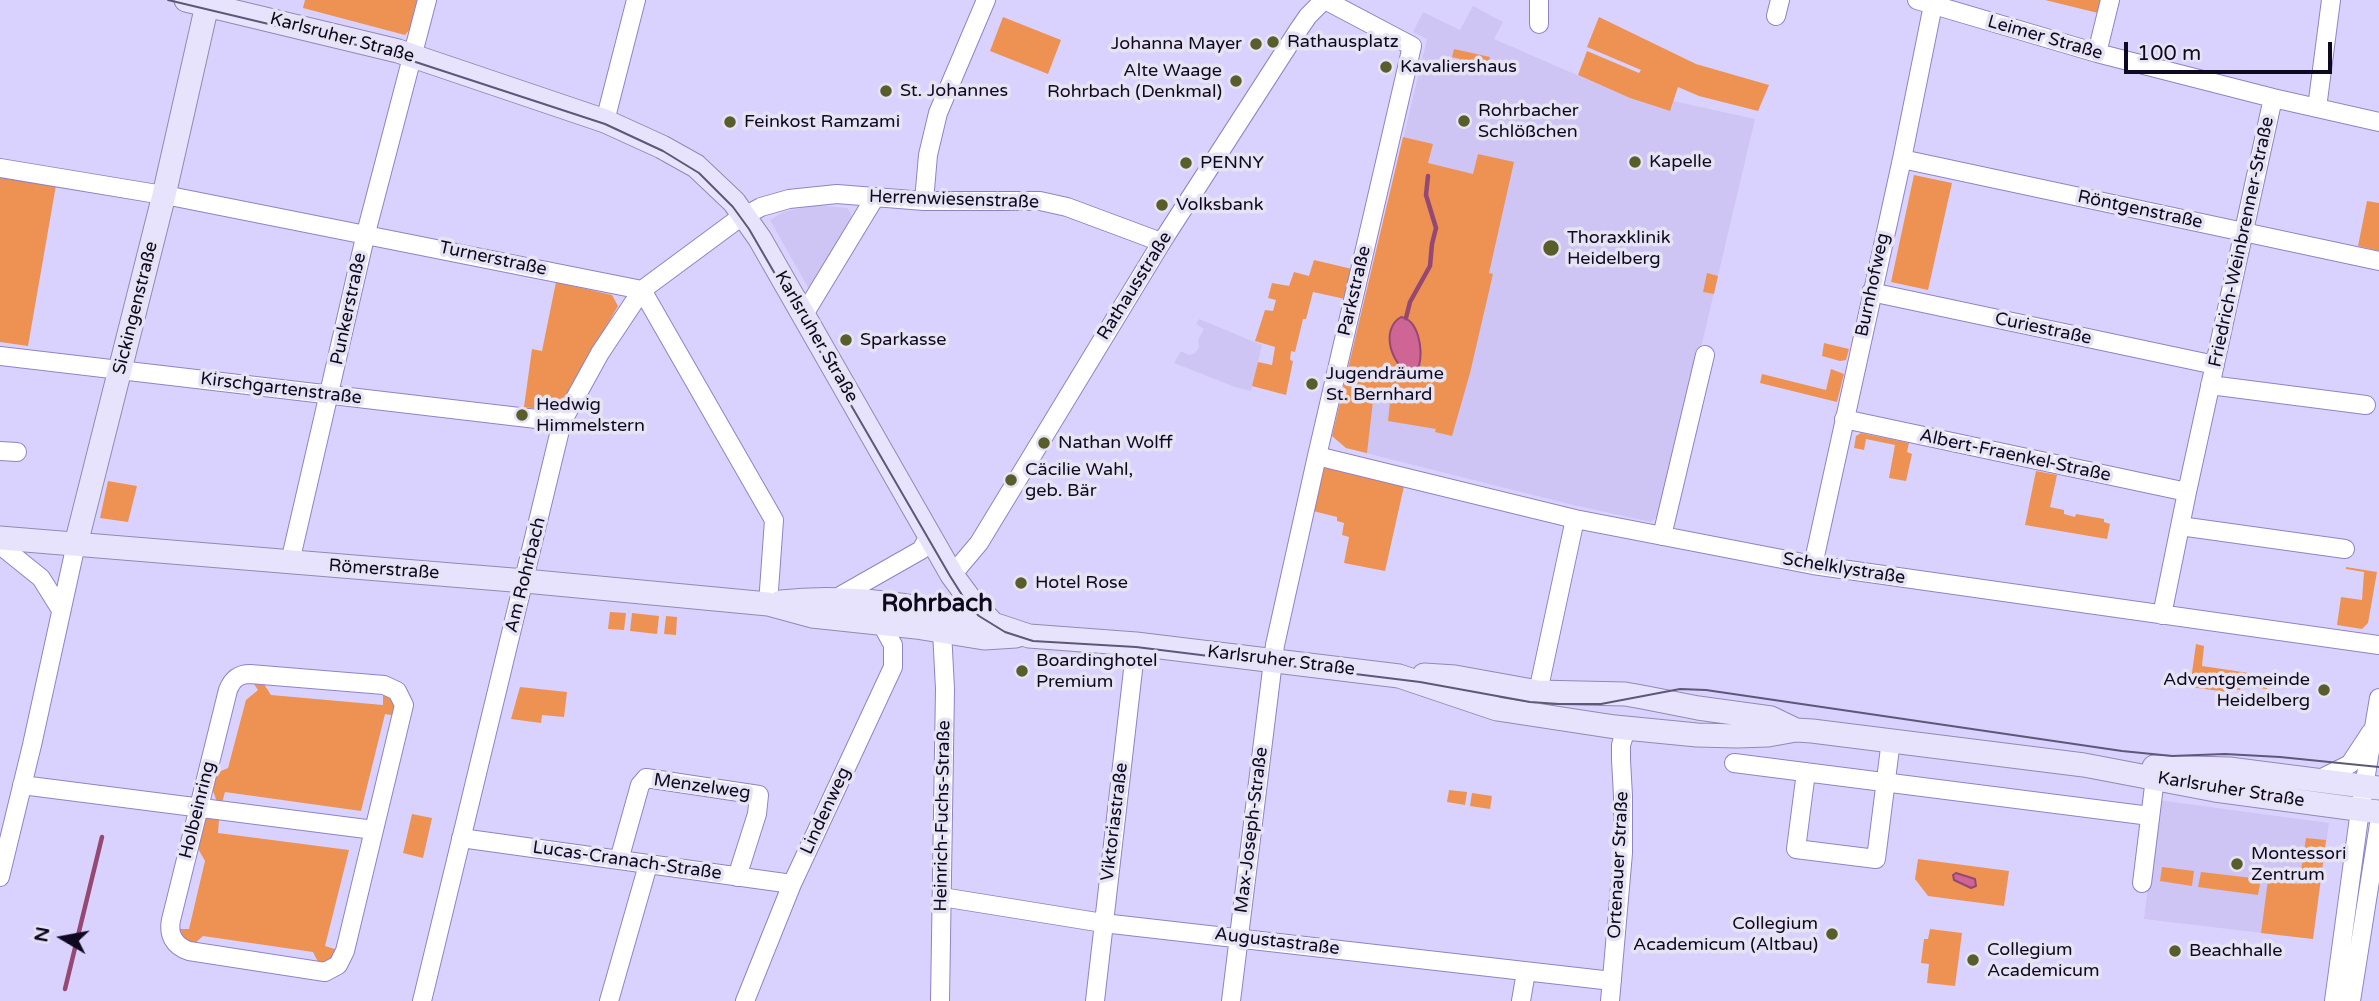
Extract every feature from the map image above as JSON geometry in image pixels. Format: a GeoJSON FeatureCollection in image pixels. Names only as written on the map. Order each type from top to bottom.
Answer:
{"type":"FeatureCollection","features":[{"type":"Feature","properties":{"kind":"main road","name":"Karlsruher Straße"},"geometry":{"type":"LineString","coordinates":[[200,2],[413,56],[605,121],[696,166],[717,184],[744,215],[952,575],[993,624],[1029,636],[1136,644],[1399,676],[1455,677],[1538,692],[1625,694],[1771,718],[1796,730]]}},
{"type":"Feature","properties":{"kind":"main road","name":"Sickingenstraße"},"geometry":{"type":"LineString","coordinates":[[76,544],[164,195],[200,2]]}},
{"type":"Feature","properties":{"kind":"main road","name":"Römerstraße"},"geometry":{"type":"LineString","coordinates":[[0,538],[525,581],[768,604],[812,616],[984,638],[1029,636]]}},
{"type":"Feature","properties":{"kind":"main road","name":"Römerstraße"},"geometry":{"type":"LineString","coordinates":[[768,604],[814,598],[933,610],[993,624]]}},
{"type":"Feature","properties":{"kind":"main road","name":"Karlsruher Straße"},"geometry":{"type":"LineString","coordinates":[[1399,676],[1497,709],[1626,729],[1737,736],[1768,735],[1796,730],[1891,740],[2084,765],[2215,790],[2369,811]]}},
{"type":"Feature","properties":{"kind":"main road"},"geometry":{"type":"LineString","coordinates":[[1626,729],[1637,720],[1666,714],[1685,715],[1698,708]]}},
{"type":"Feature","properties":{"kind":"main road","name":"Karlsruher Straße"},"geometry":{"type":"LineString","coordinates":[[2084,765],[2229,769],[2372,788]]}},
{"type":"Feature","properties":{"kind":"street","name":"Punkerstraße"},"geometry":{"type":"LineString","coordinates":[[290,562],[366,233],[427,0]]}},
{"type":"Feature","properties":{"kind":"street"},"geometry":{"type":"LineString","coordinates":[[605,121],[636,0]]}},
{"type":"Feature","properties":{"kind":"street"},"geometry":{"type":"LineString","coordinates":[[924,201],[928,155],[938,113],[986,0]]}},
{"type":"Feature","properties":{"kind":"street"},"geometry":{"type":"LineString","coordinates":[[1539,0],[1539,24]]}},
{"type":"Feature","properties":{"kind":"street"},"geometry":{"type":"LineString","coordinates":[[2097,53],[2110,0]]}},
{"type":"Feature","properties":{"kind":"street"},"geometry":{"type":"LineString","coordinates":[[2316,108],[2330,0]]}},
{"type":"Feature","properties":{"kind":"street","name":"Parkstraße"},"geometry":{"type":"LineString","coordinates":[[1273,660],[1317,456],[1412,46],[1319,1]]}},
{"type":"Feature","properties":{"kind":"street","name":"Rathausstraße"},"geometry":{"type":"LineString","coordinates":[[952,575],[979,543],[1161,242],[1319,1]]}},
{"type":"Feature","properties":{"kind":"street","name":"Leimer Straße"},"geometry":{"type":"LineString","coordinates":[[1925,2],[2097,53],[2379,122]]}},
{"type":"Feature","properties":{"kind":"street","name":"Burnhofweg"},"geometry":{"type":"LineString","coordinates":[[1813,565],[1902,159],[1925,2]]}},
{"type":"Feature","properties":{"kind":"street","name":"Friedrich-Weinbrenner-Straße"},"geometry":{"type":"LineString","coordinates":[[2162,615],[2186,492],[2273,98]]}},
{"type":"Feature","properties":{"kind":"street","name":"Röntgenstraße"},"geometry":{"type":"LineString","coordinates":[[1902,159],[2379,261]]}},
{"type":"Feature","properties":{"kind":"street","name":"Turnerstraße"},"geometry":{"type":"LineString","coordinates":[[0,168],[366,233],[642,290]]}},
{"type":"Feature","properties":{"kind":"street","name":"Herrenwiesenstraße"},"geometry":{"type":"LineString","coordinates":[[744,215],[789,199],[837,194],[924,201],[1040,201],[1067,207],[1161,242]]}},
{"type":"Feature","properties":{"kind":"street"},"geometry":{"type":"LineString","coordinates":[[803,316],[874,199]]}},
{"type":"Feature","properties":{"kind":"street","name":"Am Rohrbach"},"geometry":{"type":"LineString","coordinates":[[422,1001],[562,422],[600,353],[642,290],[744,215]]}},
{"type":"Feature","properties":{"kind":"street"},"geometry":{"type":"LineString","coordinates":[[642,290],[774,520],[768,604]]}},
{"type":"Feature","properties":{"kind":"street","name":"Curiestraße"},"geometry":{"type":"LineString","coordinates":[[1871,292],[2215,365]]}},
{"type":"Feature","properties":{"kind":"street"},"geometry":{"type":"LineString","coordinates":[[1662,537],[1705,355]]}},
{"type":"Feature","properties":{"kind":"street","name":"Kirschgartenstraße"},"geometry":{"type":"LineString","coordinates":[[0,356],[562,422]]}},
{"type":"Feature","properties":{"kind":"street","name":"Friedrich-Weinbrenner-Straße"},"geometry":{"type":"LineString","coordinates":[[2210,385],[2366,405]]}},
{"type":"Feature","properties":{"kind":"street","name":"Albert-Fraenkel-Straße"},"geometry":{"type":"LineString","coordinates":[[1844,419],[2186,492]]}},
{"type":"Feature","properties":{"kind":"street","name":"Schelklystraße"},"geometry":{"type":"LineString","coordinates":[[1317,456],[1575,519],[1813,565],[2379,645]]}},
{"type":"Feature","properties":{"kind":"street"},"geometry":{"type":"LineString","coordinates":[[1538,692],[1575,519]]}},
{"type":"Feature","properties":{"kind":"street"},"geometry":{"type":"LineString","coordinates":[[2180,526],[2344,550]]}},
{"type":"Feature","properties":{"kind":"street"},"geometry":{"type":"LineString","coordinates":[[833,600],[922,550],[928,534]]}},
{"type":"Feature","properties":{"kind":"street","name":"Sickingenstraße"},"geometry":{"type":"LineString","coordinates":[[0,877],[76,544]]}},
{"type":"Feature","properties":{"kind":"street"},"geometry":{"type":"LineString","coordinates":[[0,545],[41,578],[61,610]]}},
{"type":"Feature","properties":{"kind":"street","name":"Lindenweg"},"geometry":{"type":"LineString","coordinates":[[745,1001],[792,884],[892,667],[893,645],[881,623]]}},
{"type":"Feature","properties":{"kind":"street","name":"Heinrich-Fuchs-Straße"},"geometry":{"type":"LineString","coordinates":[[940,1001],[944,688],[942,631]]}},
{"type":"Feature","properties":{"kind":"street","name":"Viktoriastraße"},"geometry":{"type":"LineString","coordinates":[[1095,1001],[1136,644]]}},
{"type":"Feature","properties":{"kind":"street","name":"Max-Joseph-Straße"},"geometry":{"type":"LineString","coordinates":[[1231,1001],[1273,660]]}},
{"type":"Feature","properties":{"kind":"street","name":"Holbeinring"},"geometry":{"type":"LineString","coordinates":[[239,675],[383,685],[389,686],[400,695],[403,713],[374,830],[341,961],[332,970],[317,972],[189,951],[182,949],[172,939],[171,920],[228,690],[239,675]]}},
{"type":"Feature","properties":{"kind":"street"},"geometry":{"type":"LineString","coordinates":[[2334,1001],[2369,811],[2379,698]]}},
{"type":"Feature","properties":{"kind":"street","name":"Karlsruher Straße"},"geometry":{"type":"LineString","coordinates":[[2316,781],[2350,764],[2375,727]]}},
{"type":"Feature","properties":{"kind":"street","name":"Ortenauer Straße"},"geometry":{"type":"LineString","coordinates":[[1610,1001],[1623,853],[1621,745],[1626,729]]}},
{"type":"Feature","properties":{"kind":"street"},"geometry":{"type":"LineString","coordinates":[[1806,772],[1796,849],[1876,859],[1891,740]]}},
{"type":"Feature","properties":{"kind":"street"},"geometry":{"type":"LineString","coordinates":[[1734,763],[2150,816]]}},
{"type":"Feature","properties":{"kind":"street","name":"Menzelweg"},"geometry":{"type":"LineString","coordinates":[[619,860],[640,785],[646,778],[760,795],[757,814],[737,877]]}},
{"type":"Feature","properties":{"kind":"street"},"geometry":{"type":"LineString","coordinates":[[2142,883],[2155,778]]}},
{"type":"Feature","properties":{"kind":"street"},"geometry":{"type":"LineString","coordinates":[[22,785],[374,830]]}},
{"type":"Feature","properties":{"kind":"street"},"geometry":{"type":"LineString","coordinates":[[2351,1001],[2374,873],[2379,824]]}},
{"type":"Feature","properties":{"kind":"street","name":"Lucas-Cranach-Straße"},"geometry":{"type":"LineString","coordinates":[[461,838],[792,884]]}},
{"type":"Feature","properties":{"kind":"street"},"geometry":{"type":"LineString","coordinates":[[609,1001],[648,865]]}},
{"type":"Feature","properties":{"kind":"street","name":"Augustastraße"},"geometry":{"type":"LineString","coordinates":[[942,897],[1104,923],[1612,981]]}},
{"type":"Feature","properties":{"kind":"street"},"geometry":{"type":"LineString","coordinates":[[1521,1001],[1526,972]]}},
{"type":"Feature","properties":{"kind":"shaded area"},"geometry":{"type":"Polygon","coordinates":[[[305,0],[417,0],[410,29],[405,35],[303,8],[305,0]]]}},
{"type":"Feature","properties":{"kind":"shaded area"},"geometry":{"type":"Polygon","coordinates":[[[2045,0],[2105,0],[2102,14],[2045,0]]]}},
{"type":"Feature","properties":{"kind":"shaded area","name":"Thoraxklinik Heidelberg"},"geometry":{"type":"Polygon","coordinates":[[[1473,6],[1503,22],[1494,39],[1630,98],[1669,111],[1673,101],[1755,119],[1662,513],[1651,522],[1346,448],[1332,436],[1427,39],[1413,32],[1423,12],[1460,30],[1473,6]]]}},
{"type":"Feature","properties":{"kind":"shaded area"},"geometry":{"type":"Polygon","coordinates":[[[1003,17],[1061,40],[1048,74],[990,51],[1003,17]]]}},
{"type":"Feature","properties":{"kind":"shaded area"},"geometry":{"type":"Polygon","coordinates":[[[1599,17],[1696,64],[1769,85],[1758,111],[1699,96],[1678,87],[1670,111],[1630,98],[1578,75],[1587,51],[1639,73],[1641,70],[1587,47],[1599,17]]]}},
{"type":"Feature","properties":{"kind":"shaded area"},"geometry":{"type":"Polygon","coordinates":[[[1454,49],[1490,57],[1488,66],[1452,57],[1454,49]]]}},
{"type":"Feature","properties":{"kind":"shaded area"},"geometry":{"type":"Polygon","coordinates":[[[1403,137],[1433,144],[1428,163],[1473,174],[1478,154],[1514,162],[1489,273],[1493,274],[1452,436],[1435,432],[1436,429],[1388,421],[1390,402],[1373,401],[1367,453],[1346,448],[1332,436],[1403,137]]]}},
{"type":"Feature","properties":{"kind":"shaded area"},"geometry":{"type":"Polygon","coordinates":[[[1914,175],[1952,183],[1928,290],[1891,282],[1914,175]]]}},
{"type":"Feature","properties":{"kind":"shaded area"},"geometry":{"type":"Polygon","coordinates":[[[0,178],[56,185],[28,346],[0,342],[0,178]]]}},
{"type":"Feature","properties":{"kind":"shaded area"},"geometry":{"type":"Polygon","coordinates":[[[2367,201],[2379,203],[2379,251],[2358,246],[2367,201]]]}},
{"type":"Feature","properties":{"kind":"shaded area"},"geometry":{"type":"Polygon","coordinates":[[[817,205],[847,208],[851,219],[810,291],[770,220],[783,212],[817,205]]]}},
{"type":"Feature","properties":{"kind":"shaded area"},"geometry":{"type":"Polygon","coordinates":[[[1314,260],[1352,269],[1345,299],[1313,292],[1295,352],[1291,351],[1290,360],[1293,361],[1286,395],[1252,386],[1258,362],[1272,365],[1275,347],[1255,341],[1265,310],[1273,311],[1276,300],[1268,298],[1272,283],[1289,286],[1294,272],[1309,276],[1314,260]]]}},
{"type":"Feature","properties":{"kind":"shaded area"},"geometry":{"type":"Polygon","coordinates":[[[1707,273],[1718,276],[1714,294],[1703,292],[1707,273]]]}},
{"type":"Feature","properties":{"kind":"shaded area"},"geometry":{"type":"Polygon","coordinates":[[[556,282],[612,295],[618,306],[557,412],[524,407],[532,349],[542,351],[556,282]]]}},
{"type":"Feature","properties":{"kind":"shaded area"},"geometry":{"type":"Polygon","coordinates":[[[1401,317],[1412,324],[1420,344],[1419,366],[1410,373],[1398,363],[1390,346],[1391,330],[1401,317]]]}},
{"type":"Feature","properties":{"kind":"shaded area"},"geometry":{"type":"Polygon","coordinates":[[[1199,319],[1262,345],[1251,391],[1174,363],[1181,351],[1189,355],[1195,353],[1199,347],[1198,340],[1204,329],[1196,324],[1199,319]]]}},
{"type":"Feature","properties":{"kind":"shaded area"},"geometry":{"type":"Polygon","coordinates":[[[1824,343],[1849,349],[1846,360],[1822,356],[1824,343]]]}},
{"type":"Feature","properties":{"kind":"shaded area"},"geometry":{"type":"Polygon","coordinates":[[[1831,369],[1844,374],[1837,402],[1760,383],[1762,374],[1826,390],[1831,369]]]}},
{"type":"Feature","properties":{"kind":"shaded area"},"geometry":{"type":"Polygon","coordinates":[[[1861,433],[1909,443],[1907,452],[1912,454],[1906,481],[1889,478],[1895,445],[1866,439],[1864,450],[1854,448],[1856,436],[1861,433]]]}},
{"type":"Feature","properties":{"kind":"shaded area"},"geometry":{"type":"Polygon","coordinates":[[[1324,467],[1404,486],[1385,571],[1344,563],[1349,537],[1342,535],[1344,523],[1337,521],[1337,517],[1313,511],[1324,467]]]}},
{"type":"Feature","properties":{"kind":"shaded area"},"geometry":{"type":"Polygon","coordinates":[[[2036,471],[2057,475],[2050,507],[2064,510],[2064,514],[2075,517],[2076,514],[2104,519],[2104,522],[2110,524],[2107,539],[2025,525],[2036,471]]]}},
{"type":"Feature","properties":{"kind":"shaded area"},"geometry":{"type":"Polygon","coordinates":[[[108,481],[137,486],[128,522],[100,518],[108,481]]]}},
{"type":"Feature","properties":{"kind":"shaded area"},"geometry":{"type":"Polygon","coordinates":[[[2346,567],[2377,572],[2368,623],[2362,629],[2337,625],[2341,597],[2362,600],[2364,572],[2346,567]]]}},
{"type":"Feature","properties":{"kind":"shaded area"},"geometry":{"type":"Polygon","coordinates":[[[610,612],[626,613],[624,630],[608,629],[610,612]]]}},
{"type":"Feature","properties":{"kind":"shaded area"},"geometry":{"type":"Polygon","coordinates":[[[632,613],[659,616],[657,634],[630,631],[632,613]]]}},
{"type":"Feature","properties":{"kind":"shaded area"},"geometry":{"type":"Polygon","coordinates":[[[666,616],[677,617],[676,635],[664,634],[666,616]]]}},
{"type":"Feature","properties":{"kind":"shaded area"},"geometry":{"type":"Polygon","coordinates":[[[2196,644],[2204,646],[2202,666],[2269,676],[2267,689],[2241,686],[2240,690],[2228,688],[2227,692],[2190,687],[2196,644]]]}},
{"type":"Feature","properties":{"kind":"shaded area"},"geometry":{"type":"Polygon","coordinates":[[[252,681],[262,681],[271,695],[383,705],[383,692],[396,698],[397,716],[385,714],[361,811],[225,792],[222,803],[217,802],[212,788],[216,773],[228,768],[246,700],[258,690],[252,681]]]}},
{"type":"Feature","properties":{"kind":"shaded area"},"geometry":{"type":"Polygon","coordinates":[[[520,687],[567,692],[564,717],[542,715],[541,723],[511,719],[520,687]]]}},
{"type":"Feature","properties":{"kind":"shaded area"},"geometry":{"type":"Polygon","coordinates":[[[1449,790],[1467,792],[1465,805],[1447,802],[1449,790]]]}},
{"type":"Feature","properties":{"kind":"shaded area"},"geometry":{"type":"Polygon","coordinates":[[[1472,793],[1492,796],[1490,809],[1470,806],[1472,793]]]}},
{"type":"Feature","properties":{"kind":"shaded area","name":"Montessori Zentrum"},"geometry":{"type":"Polygon","coordinates":[[[2158,800],[2329,823],[2313,939],[2144,919],[2158,800]]]}},
{"type":"Feature","properties":{"kind":"shaded area"},"geometry":{"type":"Polygon","coordinates":[[[412,814],[432,818],[423,858],[403,853],[412,814]]]}},
{"type":"Feature","properties":{"kind":"shaded area"},"geometry":{"type":"Polygon","coordinates":[[[207,818],[219,820],[218,833],[349,850],[325,946],[338,950],[334,961],[319,964],[313,952],[203,936],[191,947],[184,943],[178,929],[189,929],[205,861],[196,845],[202,823],[207,818]]]}},
{"type":"Feature","properties":{"kind":"shaded area"},"geometry":{"type":"Polygon","coordinates":[[[2306,838],[2326,840],[2313,939],[2261,933],[2268,880],[2299,884],[2306,838]]]}},
{"type":"Feature","properties":{"kind":"shaded area"},"geometry":{"type":"Polygon","coordinates":[[[1918,859],[2009,871],[2004,906],[1928,896],[1915,879],[1918,859]]]}},
{"type":"Feature","properties":{"kind":"shaded area"},"geometry":{"type":"Polygon","coordinates":[[[2162,867],[2194,871],[2192,886],[2160,881],[2162,867]]]}},
{"type":"Feature","properties":{"kind":"shaded area"},"geometry":{"type":"Polygon","coordinates":[[[2201,872],[2261,879],[2258,895],[2198,887],[2201,872]]]}},
{"type":"Feature","properties":{"kind":"shaded area"},"geometry":{"type":"Polygon","coordinates":[[[1956,873],[1975,879],[1976,886],[1971,888],[1954,880],[1953,875],[1956,873]]]}},
{"type":"Feature","properties":{"kind":"shaded area"},"geometry":{"type":"Polygon","coordinates":[[[1930,929],[1962,933],[1955,986],[1927,983],[1929,964],[1921,963],[1924,939],[1928,939],[1930,929]]]}},
{"type":"Feature","properties":{"kind":"waterway"},"geometry":{"type":"LineString","coordinates":[[1406,318],[1410,302],[1430,266],[1436,228],[1426,195],[1428,176]]}},
{"type":"Feature","properties":{"kind":"waterway"},"geometry":{"type":"LineString","coordinates":[[65,989],[102,837]]}},
{"type":"Feature","properties":{"kind":"tram line"},"geometry":{"type":"LineString","coordinates":[[168,0],[382,51],[605,124],[663,151],[699,173],[733,207],[749,229],[969,606],[979,616],[1005,632],[1033,641],[1136,647],[1420,682],[1530,702],[1601,704],[1680,689],[1706,690],[2122,751],[2172,756],[2225,754],[2280,757],[2379,767]]}},
{"type":"Feature","properties":{"kind":"place","name":"Rathausplatz"},"geometry":{"type":"Point","coordinates":[1273,42]}},
{"type":"Feature","properties":{"kind":"place","name":"Johanna Mayer"},"geometry":{"type":"Point","coordinates":[1256,44]}},
{"type":"Feature","properties":{"kind":"place","name":"Kavaliershaus"},"geometry":{"type":"Point","coordinates":[1386,67]}},
{"type":"Feature","properties":{"kind":"place","name":"Alte Waage Rohrbach (Denkmal)"},"geometry":{"type":"Point","coordinates":[1236,81]}},
{"type":"Feature","properties":{"kind":"place","name":"St. Johannes"},"geometry":{"type":"Point","coordinates":[886,91]}},
{"type":"Feature","properties":{"kind":"place","name":"Rohrbacher Schlößchen"},"geometry":{"type":"Point","coordinates":[1464,121]}},
{"type":"Feature","properties":{"kind":"place","name":"Feinkost Ramzami"},"geometry":{"type":"Point","coordinates":[730,122]}},
{"type":"Feature","properties":{"kind":"place","name":"Kapelle"},"geometry":{"type":"Point","coordinates":[1635,162]}},
{"type":"Feature","properties":{"kind":"place","name":"PENNY"},"geometry":{"type":"Point","coordinates":[1186,163]}},
{"type":"Feature","properties":{"kind":"place","name":"Volksbank"},"geometry":{"type":"Point","coordinates":[1162,205]}},
{"type":"Feature","properties":{"kind":"place","name":"Thoraxklinik Heidelberg"},"geometry":{"type":"Point","coordinates":[1551,248]}},
{"type":"Feature","properties":{"kind":"place","name":"Sparkasse"},"geometry":{"type":"Point","coordinates":[846,340]}},
{"type":"Feature","properties":{"kind":"place","name":"Jugendräume St. Bernhard"},"geometry":{"type":"Point","coordinates":[1312,384]}},
{"type":"Feature","properties":{"kind":"place","name":"Hedwig Himmelstern"},"geometry":{"type":"Point","coordinates":[522,415]}},
{"type":"Feature","properties":{"kind":"place","name":"Nathan Wolff"},"geometry":{"type":"Point","coordinates":[1044,443]}},
{"type":"Feature","properties":{"kind":"place","name":"Cäcilie Wahl, geb. Bär"},"geometry":{"type":"Point","coordinates":[1011,480]}},
{"type":"Feature","properties":{"kind":"place","name":"Hotel Rose"},"geometry":{"type":"Point","coordinates":[1021,583]}},
{"type":"Feature","properties":{"kind":"place","name":"Boardinghotel Premium"},"geometry":{"type":"Point","coordinates":[1022,671]}},
{"type":"Feature","properties":{"kind":"place","name":"Adventgemeinde Heidelberg"},"geometry":{"type":"Point","coordinates":[2324,690]}},
{"type":"Feature","properties":{"kind":"place","name":"Montessori Zentrum"},"geometry":{"type":"Point","coordinates":[2237,864]}},
{"type":"Feature","properties":{"kind":"place","name":"Collegium Academicum (Altbau)"},"geometry":{"type":"Point","coordinates":[1832,934]}},
{"type":"Feature","properties":{"kind":"place","name":"Beachhalle"},"geometry":{"type":"Point","coordinates":[2175,951]}},
{"type":"Feature","properties":{"kind":"place","name":"Collegium Academicum"},"geometry":{"type":"Point","coordinates":[1973,960]}},
{"type":"Feature","properties":{"kind":"district","name":"Rohrbach"},"geometry":{"type":"Point","coordinates":[937,605]}}]}
